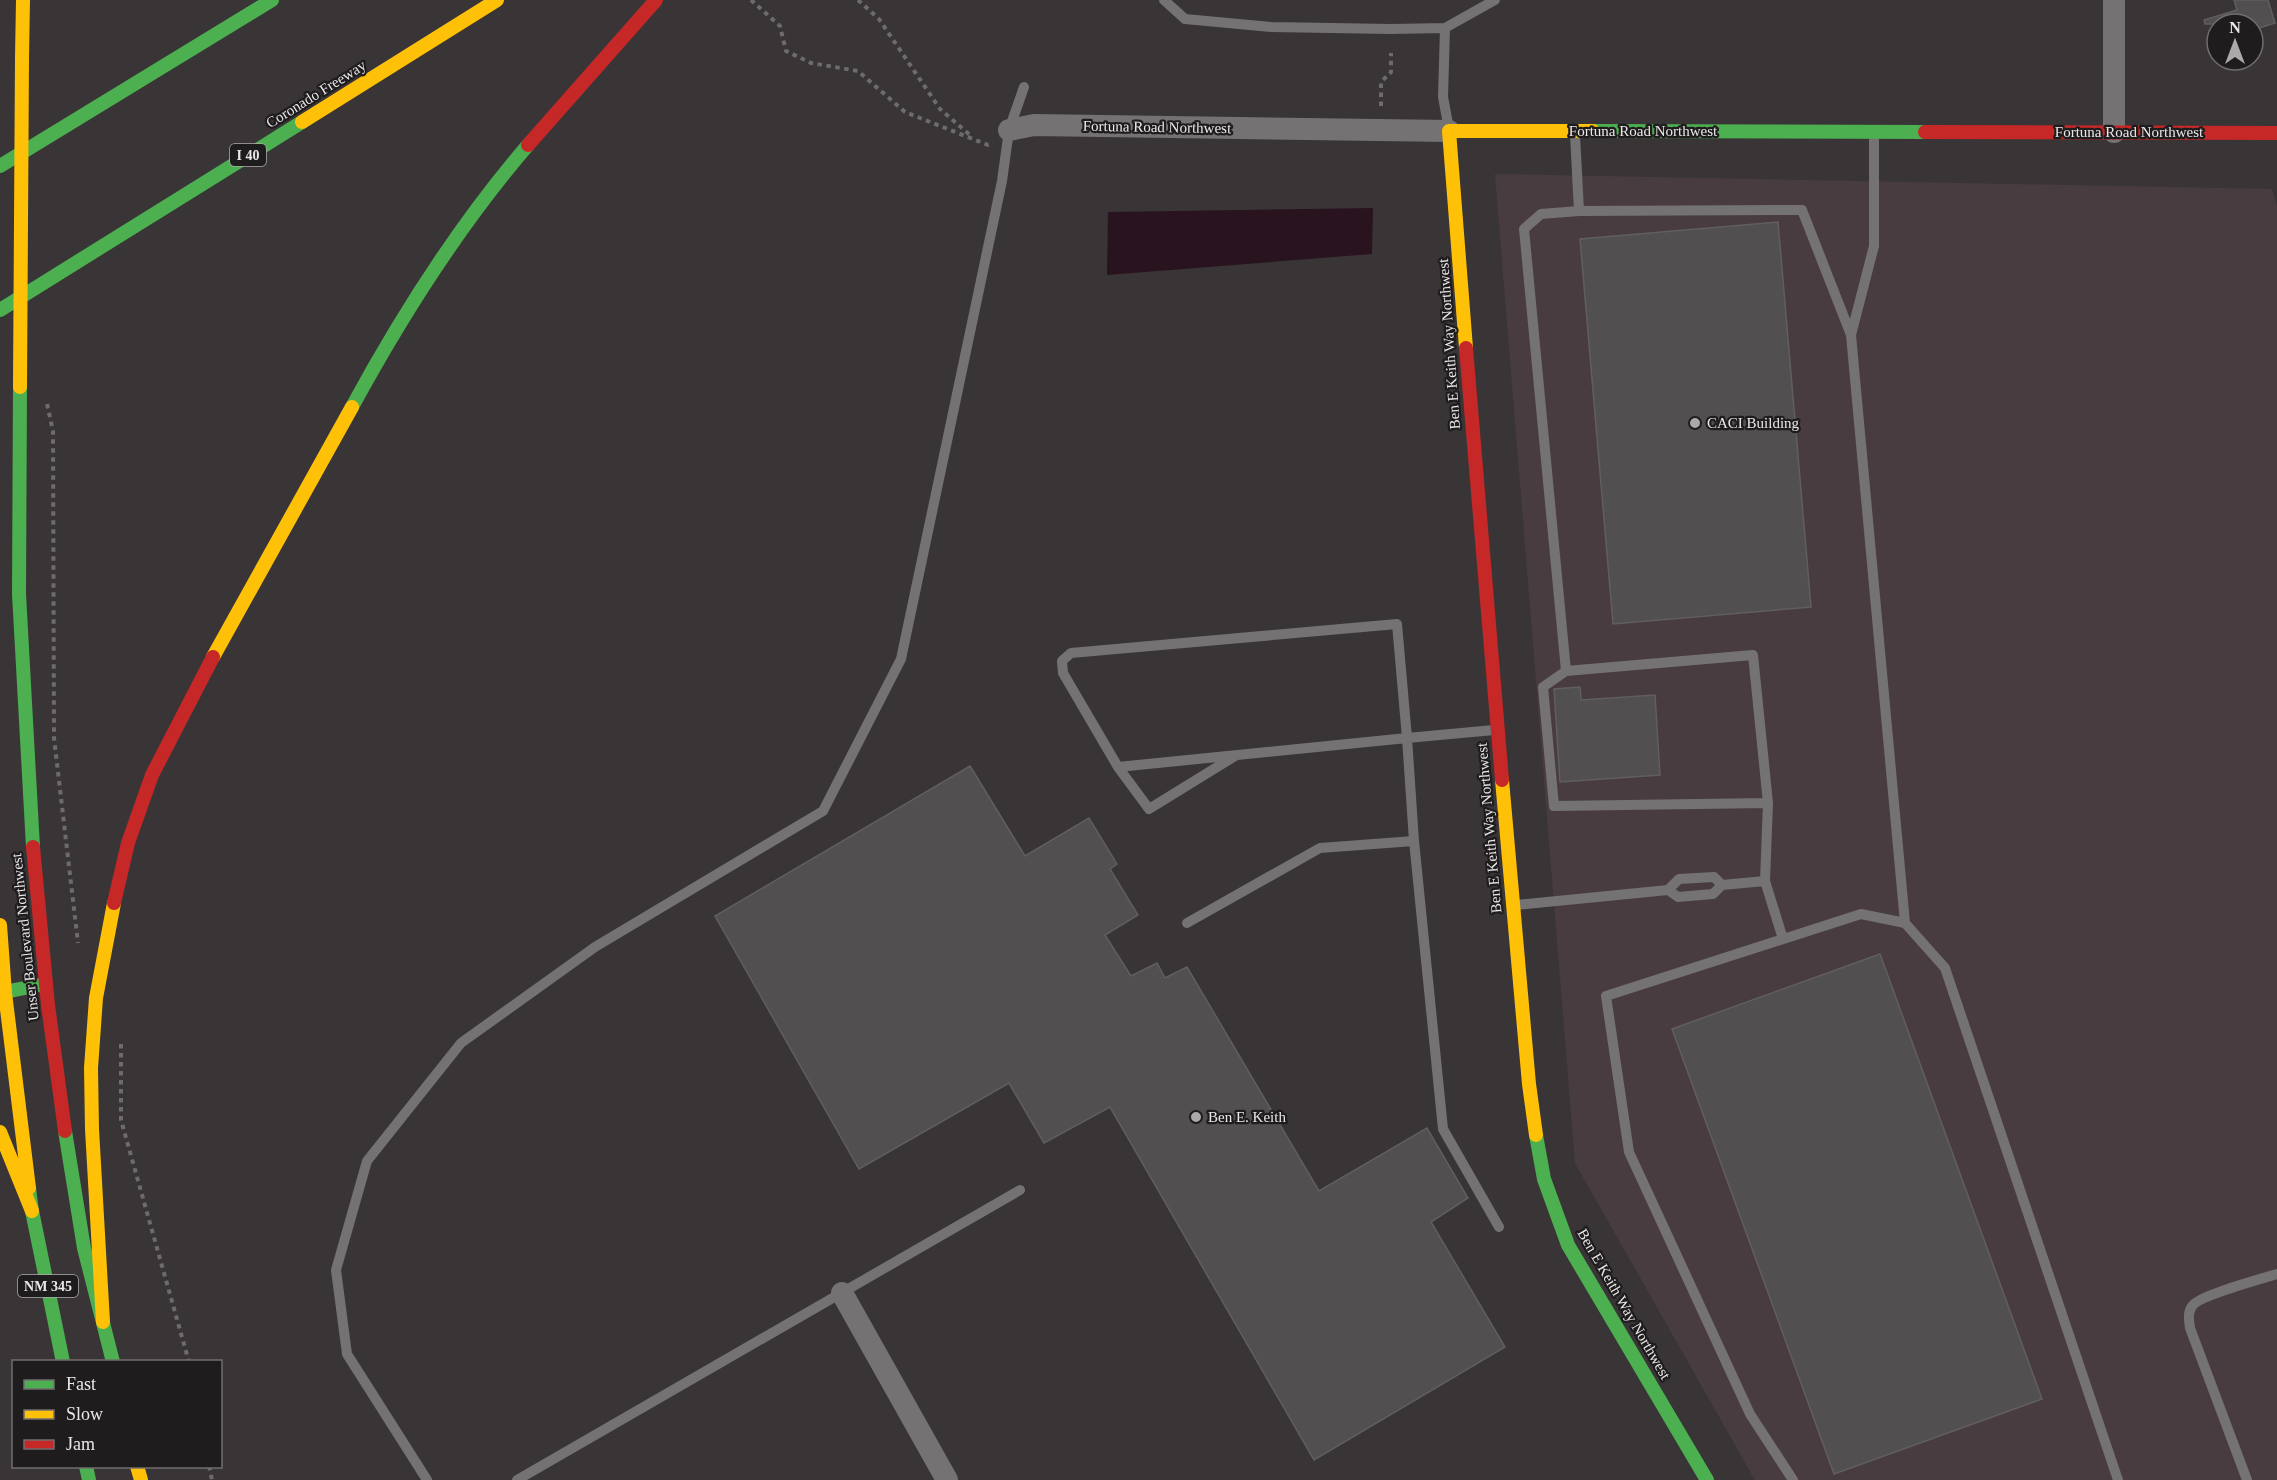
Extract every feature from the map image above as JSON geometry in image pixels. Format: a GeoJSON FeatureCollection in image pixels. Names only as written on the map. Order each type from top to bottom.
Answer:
{"type":"FeatureCollection","features":[{"type":"Feature","properties":{"kind":"main road","name":"Unser Boulevard Northwest"},"geometry":{"type":"LineString","coordinates":[[23,0],[20,622],[31,837],[45,984],[74,1188],[82,1235],[112,1360]]}},
{"type":"Feature","properties":{"kind":"main road"},"geometry":{"type":"LineString","coordinates":[[0,166],[272,0]]}},
{"type":"Feature","properties":{"kind":"main road","name":"Coronado Freeway"},"geometry":{"type":"LineString","coordinates":[[0,310],[496,0]]}},
{"type":"Feature","properties":{"kind":"main road"},"geometry":{"type":"LineString","coordinates":[[103,1322],[92,1130],[91,1068],[96,998],[108,922],[128,843],[153,775],[190,698],[372,370],[443,258],[510,166],[562,104],[656,0]]}},
{"type":"Feature","properties":{"kind":"main road","name":"Fortuna Road Northwest"},"geometry":{"type":"LineString","coordinates":[[1449,131],[2277,133]]}},
{"type":"Feature","properties":{"kind":"main road","name":"Ben E Keith Way Northwest"},"geometry":{"type":"LineString","coordinates":[[1449,131],[1497,730],[1529,1084],[1537,1146],[1554,1211],[1568,1245],[1707,1480]]}},
{"type":"Feature","properties":{"kind":"main road","name":"Unser Boulevard Northwest"},"geometry":{"type":"LineString","coordinates":[[0,925],[3,993],[33,1211],[63,1360]]}},
{"type":"Feature","properties":{"kind":"main road"},"geometry":{"type":"LineString","coordinates":[[3,993],[45,984]]}},
{"type":"Feature","properties":{"kind":"main road"},"geometry":{"type":"LineString","coordinates":[[0,1132],[33,1211]]}},
{"type":"Feature","properties":{"kind":"street"},"geometry":{"type":"LineString","coordinates":[[2114,0],[2114,132]]}},
{"type":"Feature","properties":{"kind":"street","name":"Fortuna Road Northwest"},"geometry":{"type":"LineString","coordinates":[[1009,130],[1034,125],[1449,131]]}},
{"type":"Feature","properties":{"kind":"street"},"geometry":{"type":"LineString","coordinates":[[842,1293],[947,1480]]}},
{"type":"Feature","properties":{"kind":"lane"},"geometry":{"type":"LineString","coordinates":[[1164,0],[1185,20],[1271,27],[1445,28],[1495,0]]}},
{"type":"Feature","properties":{"kind":"lane"},"geometry":{"type":"LineString","coordinates":[[1445,28],[1443,97],[1449,131]]}},
{"type":"Feature","properties":{"kind":"lane"},"geometry":{"type":"LineString","coordinates":[[427,1480],[347,1354],[336,1270],[367,1161],[461,1043],[595,947],[823,811],[901,659],[1002,181],[1009,130],[1024,87]]}},
{"type":"Feature","properties":{"kind":"lane"},"geometry":{"type":"LineString","coordinates":[[1575,131],[1579,211]]}},
{"type":"Feature","properties":{"kind":"lane"},"geometry":{"type":"LineString","coordinates":[[1851,335],[1874,246],[1874,132]]}},
{"type":"Feature","properties":{"kind":"lane"},"geometry":{"type":"LineString","coordinates":[[1566,671],[1524,229],[1541,214],[1579,211],[1802,210],[1851,335],[1905,923],[1945,968],[2118,1480]]}},
{"type":"Feature","properties":{"kind":"lane"},"geometry":{"type":"LineString","coordinates":[[1238,754],[1149,809],[1118,767],[1063,673],[1062,661],[1071,653],[1397,624],[1414,841],[1443,1129],[1499,1227]]}},
{"type":"Feature","properties":{"kind":"lane"},"geometry":{"type":"LineString","coordinates":[[1768,803],[1554,806],[1543,687],[1566,671],[1753,655],[1768,803],[1765,881],[1783,939]]}},
{"type":"Feature","properties":{"kind":"lane"},"geometry":{"type":"LineString","coordinates":[[1118,767],[1497,730]]}},
{"type":"Feature","properties":{"kind":"lane"},"geometry":{"type":"LineString","coordinates":[[1187,923],[1320,848],[1414,841]]}},
{"type":"Feature","properties":{"kind":"lane"},"geometry":{"type":"LineString","coordinates":[[1513,905],[1668,890],[1679,879],[1714,878],[1722,885]]}},
{"type":"Feature","properties":{"kind":"lane"},"geometry":{"type":"LineString","coordinates":[[1668,890],[1678,897],[1704,895],[1713,894],[1722,885],[1765,881]]}},
{"type":"Feature","properties":{"kind":"lane"},"geometry":{"type":"LineString","coordinates":[[1793,1480],[1750,1414],[1629,1152],[1606,996],[1861,914],[1905,923]]}},
{"type":"Feature","properties":{"kind":"lane"},"geometry":{"type":"LineString","coordinates":[[517,1480],[1020,1190]]}},
{"type":"Feature","properties":{"kind":"lane"},"geometry":{"type":"LineString","coordinates":[[2247,1480],[2190,1328],[2188,1315],[2193,1304],[2277,1274]]}},
{"type":"Feature","properties":{"kind":"path"},"geometry":{"type":"LineString","coordinates":[[751,0],[780,26],[786,51],[810,63],[858,71],[905,112],[972,138],[940,109],[879,19],[858,0]]}},
{"type":"Feature","properties":{"kind":"path"},"geometry":{"type":"LineString","coordinates":[[1381,106],[1381,82],[1391,72],[1391,53]]}},
{"type":"Feature","properties":{"kind":"path"},"geometry":{"type":"LineString","coordinates":[[46,400],[53,431],[54,738],[78,948]]}},
{"type":"Feature","properties":{"kind":"path"},"geometry":{"type":"LineString","coordinates":[[121,1039],[121,1120],[188,1360]]}},
{"type":"Feature","properties":{"kind":"shaded area"},"geometry":{"type":"Polygon","coordinates":[[[1495,174],[2272,189],[2277,206],[2277,1480],[1755,1480],[1575,1163],[1495,174]]]}},
{"type":"Feature","properties":{"kind":"shaded area"},"geometry":{"type":"Polygon","coordinates":[[[1373,208],[1372,254],[1107,275],[1108,212],[1373,208]]]}},
{"type":"Feature","properties":{"kind":"building"},"geometry":{"type":"Polygon","coordinates":[[[2234,0],[2268,0],[2275,23],[2265,26],[2265,12],[2230,12],[2237,10],[2234,0]]]}},
{"type":"Feature","properties":{"kind":"building","name":"CACI Building"},"geometry":{"type":"Polygon","coordinates":[[[1778,222],[1811,607],[1613,624],[1580,239],[1778,222]]]}},
{"type":"Feature","properties":{"kind":"building"},"geometry":{"type":"Polygon","coordinates":[[[1580,687],[1581,700],[1655,695],[1660,775],[1560,782],[1554,689],[1580,687]]]}},
{"type":"Feature","properties":{"kind":"building","name":"Ben E. Keith"},"geometry":{"type":"Polygon","coordinates":[[[970,766],[1025,856],[1089,818],[1117,864],[1110,869],[1138,915],[1105,935],[1131,976],[1157,963],[1165,978],[1187,967],[1319,1191],[1427,1128],[1468,1198],[1431,1222],[1505,1347],[1314,1460],[1110,1107],[1044,1143],[1009,1083],[859,1169],[715,916],[970,766]]]}},
{"type":"Feature","properties":{"kind":"building"},"geometry":{"type":"Polygon","coordinates":[[[1880,954],[2042,1399],[1834,1474],[1672,1029],[1880,954]]]}},
{"type":"Feature","properties":{"kind":"traffic: fast"},"geometry":{"type":"LineString","coordinates":[[0,166],[272,0]]}},
{"type":"Feature","properties":{"kind":"traffic: fast"},"geometry":{"type":"LineString","coordinates":[[0,310],[302,122]]}},
{"type":"Feature","properties":{"kind":"traffic: fast"},"geometry":{"type":"LineString","coordinates":[[1593,131],[1925,132]]}},
{"type":"Feature","properties":{"kind":"traffic: fast"},"geometry":{"type":"LineString","coordinates":[[352,407],[391,338],[433,271],[479,206],[528,145]]}},
{"type":"Feature","properties":{"kind":"traffic: fast"},"geometry":{"type":"LineString","coordinates":[[20,387],[19,594],[33,847]]}},
{"type":"Feature","properties":{"kind":"traffic: fast"},"geometry":{"type":"LineString","coordinates":[[0,993],[45,984]]}},
{"type":"Feature","properties":{"kind":"traffic: fast"},"geometry":{"type":"LineString","coordinates":[[65,1131],[84,1248],[112,1360]]}},
{"type":"Feature","properties":{"kind":"traffic: fast"},"geometry":{"type":"LineString","coordinates":[[1536,1135],[1544,1179],[1568,1245],[1707,1480]]}},
{"type":"Feature","properties":{"kind":"traffic: fast"},"geometry":{"type":"LineString","coordinates":[[29,1188],[63,1360]]}},
{"type":"Feature","properties":{"kind":"traffic: fast"},"geometry":{"type":"LineString","coordinates":[[86,1468],[89,1480]]}},
{"type":"Feature","properties":{"kind":"traffic: slow"},"geometry":{"type":"LineString","coordinates":[[22,58],[23,0]]}},
{"type":"Feature","properties":{"kind":"traffic: slow"},"geometry":{"type":"LineString","coordinates":[[302,122],[497,0]]}},
{"type":"Feature","properties":{"kind":"traffic: slow"},"geometry":{"type":"LineString","coordinates":[[20,387],[22,58]]}},
{"type":"Feature","properties":{"kind":"traffic: slow"},"geometry":{"type":"LineString","coordinates":[[1466,348],[1449,131],[1593,131]]}},
{"type":"Feature","properties":{"kind":"traffic: slow"},"geometry":{"type":"LineString","coordinates":[[213,657],[352,407]]}},
{"type":"Feature","properties":{"kind":"traffic: slow"},"geometry":{"type":"LineString","coordinates":[[1502,780],[1529,1084],[1536,1135]]}},
{"type":"Feature","properties":{"kind":"traffic: slow"},"geometry":{"type":"LineString","coordinates":[[103,1322],[92,1129],[91,1068],[96,998],[114,903]]}},
{"type":"Feature","properties":{"kind":"traffic: slow"},"geometry":{"type":"LineString","coordinates":[[0,925],[5,993],[29,1188]]}},
{"type":"Feature","properties":{"kind":"traffic: slow"},"geometry":{"type":"LineString","coordinates":[[0,1132],[32,1211]]}},
{"type":"Feature","properties":{"kind":"traffic: slow"},"geometry":{"type":"LineString","coordinates":[[138,1468],[141,1480]]}},
{"type":"Feature","properties":{"kind":"traffic: jam"},"geometry":{"type":"LineString","coordinates":[[528,145],[656,0]]}},
{"type":"Feature","properties":{"kind":"traffic: jam"},"geometry":{"type":"LineString","coordinates":[[1925,132],[2277,133]]}},
{"type":"Feature","properties":{"kind":"traffic: jam"},"geometry":{"type":"LineString","coordinates":[[1466,348],[1502,780]]}},
{"type":"Feature","properties":{"kind":"traffic: jam"},"geometry":{"type":"LineString","coordinates":[[114,903],[128,843],[152,775],[213,657]]}},
{"type":"Feature","properties":{"kind":"traffic: jam"},"geometry":{"type":"LineString","coordinates":[[33,847],[48,1005],[65,1131]]}},
{"type":"Feature","properties":{"kind":"place","name":"CACI Building"},"geometry":{"type":"Point","coordinates":[1695,423]}},
{"type":"Feature","properties":{"kind":"place","name":"Ben E. Keith"},"geometry":{"type":"Point","coordinates":[1196,1117]}}]}
